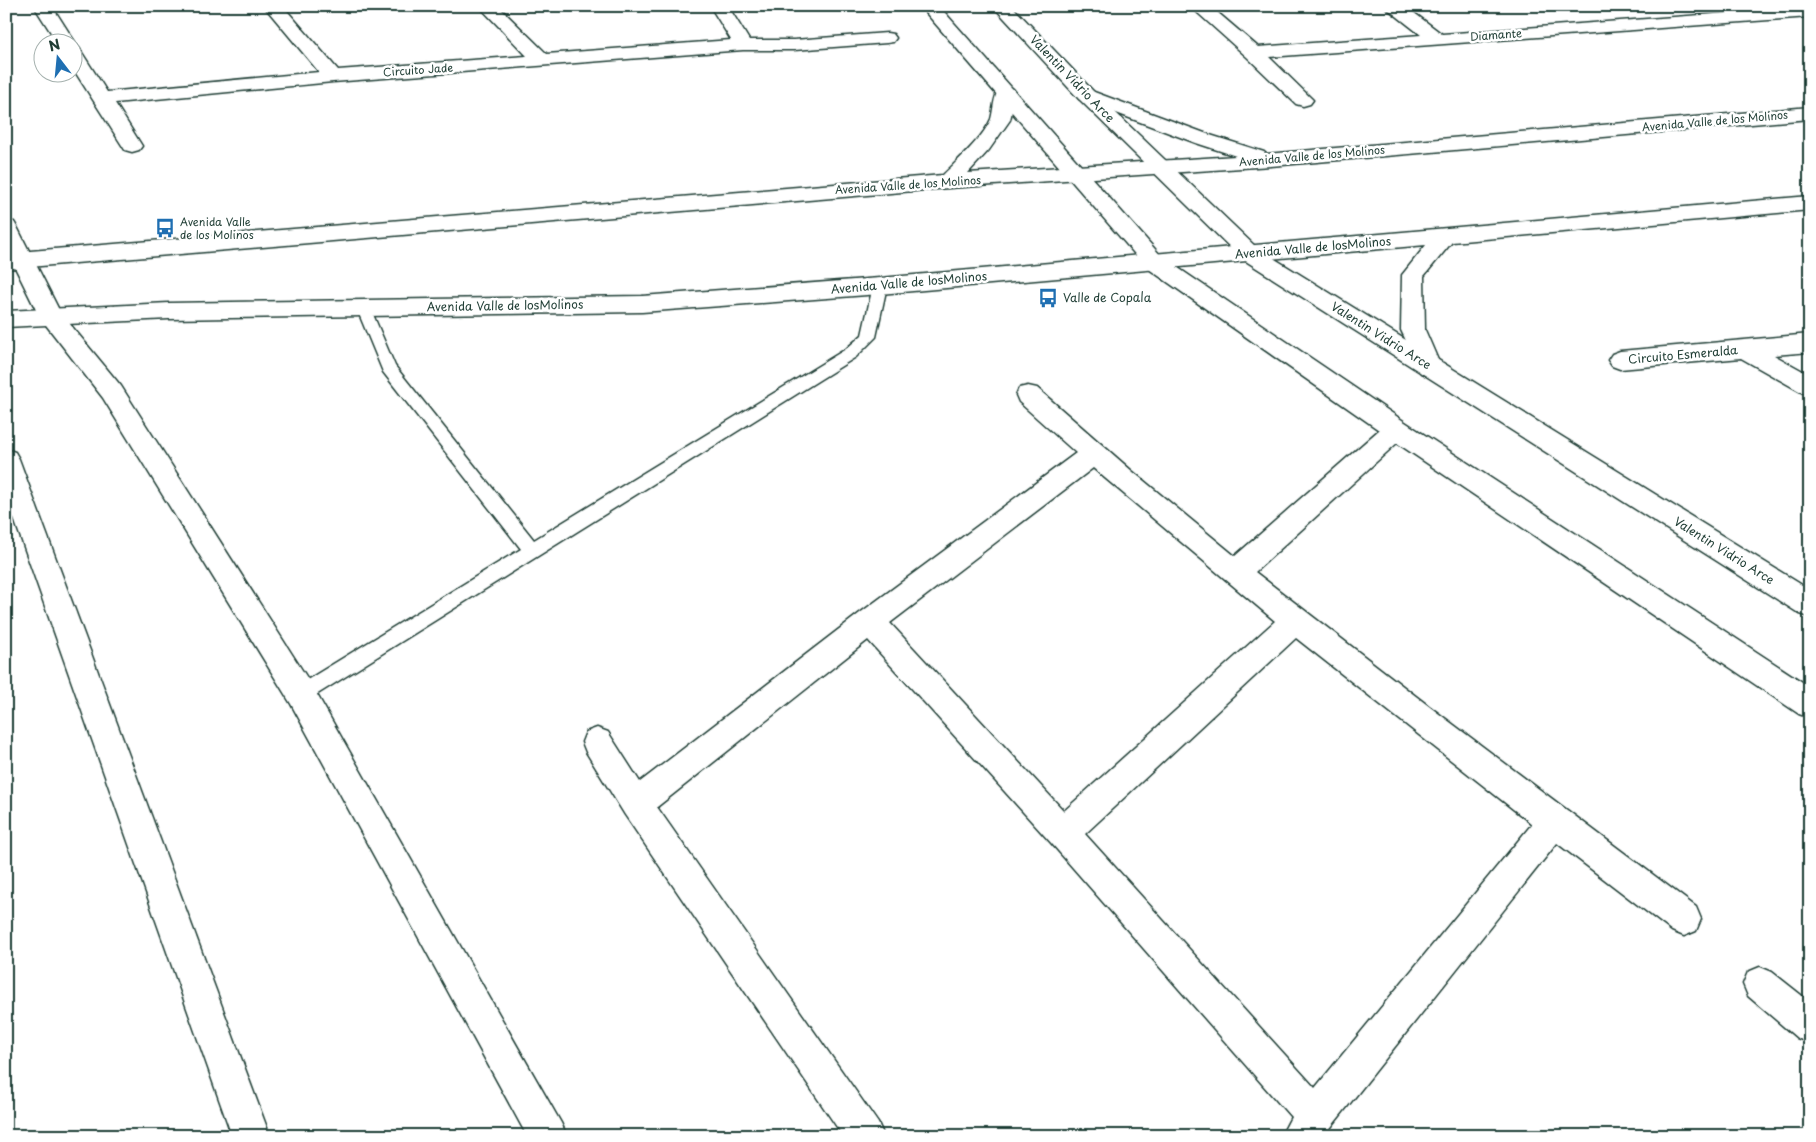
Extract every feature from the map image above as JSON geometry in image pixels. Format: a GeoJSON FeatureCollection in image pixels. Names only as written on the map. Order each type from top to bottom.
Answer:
{"type":"FeatureCollection","features":[{"type":"Feature","properties":{"kind":"street"},"geometry":{"type":"LineString","coordinates":[[43,6],[60,32]]}},
{"type":"Feature","properties":{"kind":"street"},"geometry":{"type":"LineString","coordinates":[[273,6],[333,76]]}},
{"type":"Feature","properties":{"kind":"street"},"geometry":{"type":"LineString","coordinates":[[488,6],[542,60]]}},
{"type":"Feature","properties":{"kind":"street"},"geometry":{"type":"LineString","coordinates":[[719,6],[743,46]]}},
{"type":"Feature","properties":{"kind":"street"},"geometry":{"type":"LineString","coordinates":[[929,6],[1154,262],[1396,429],[1810,704]]}},
{"type":"Feature","properties":{"kind":"street","name":"Valentin Vidrio Arce"},"geometry":{"type":"LineString","coordinates":[[1002,6],[1086,94],[1249,253],[1810,605]]}},
{"type":"Feature","properties":{"kind":"street"},"geometry":{"type":"LineString","coordinates":[[1199,6],[1254,53],[1303,100]]}},
{"type":"Feature","properties":{"kind":"street"},"geometry":{"type":"LineString","coordinates":[[1393,6],[1438,39]]}},
{"type":"Feature","properties":{"kind":"street","name":"Diamante"},"geometry":{"type":"LineString","coordinates":[[1254,53],[1810,12]]}},
{"type":"Feature","properties":{"kind":"street","name":"Circuito Jade"},"geometry":{"type":"LineString","coordinates":[[102,98],[333,76],[542,60],[887,38]]}},
{"type":"Feature","properties":{"kind":"street"},"geometry":{"type":"LineString","coordinates":[[82,67],[132,146]]}},
{"type":"Feature","properties":{"kind":"street"},"geometry":{"type":"LineString","coordinates":[[950,181],[982,146],[1000,120],[1006,93]]}},
{"type":"Feature","properties":{"kind":"street"},"geometry":{"type":"LineString","coordinates":[[1086,94],[1202,138],[1271,160]]}},
{"type":"Feature","properties":{"kind":"street","name":"Avenida Valle de los Molinos"},"geometry":{"type":"LineString","coordinates":[[15,260],[950,181],[1271,160],[1810,113]]}},
{"type":"Feature","properties":{"kind":"street","name":"Avenida Valle de losMolinos"},"geometry":{"type":"LineString","coordinates":[[6,320],[51,316],[169,311],[642,304],[880,286],[1810,203]]}},
{"type":"Feature","properties":{"kind":"street"},"geometry":{"type":"LineString","coordinates":[[6,227],[15,260],[51,316],[112,392],[302,694],[548,1136]]}},
{"type":"Feature","properties":{"kind":"street"},"geometry":{"type":"LineString","coordinates":[[1429,367],[1413,330],[1413,275],[1444,236]]}},
{"type":"Feature","properties":{"kind":"street","name":"Circuito Esmeralda"},"geometry":{"type":"LineString","coordinates":[[1620,360],[1810,343]]}},
{"type":"Feature","properties":{"kind":"street","name":"Circuito Esmeralda"},"geometry":{"type":"LineString","coordinates":[[1745,349],[1810,386]]}},
{"type":"Feature","properties":{"kind":"street"},"geometry":{"type":"LineString","coordinates":[[1028,395],[1093,454],[1295,621],[1554,822],[1684,919]]}},
{"type":"Feature","properties":{"kind":"street"},"geometry":{"type":"LineString","coordinates":[[1236,572],[1396,429]]}},
{"type":"Feature","properties":{"kind":"street"},"geometry":{"type":"LineString","coordinates":[[636,804],[870,622],[1093,454]]}},
{"type":"Feature","properties":{"kind":"street"},"geometry":{"type":"LineString","coordinates":[[6,459],[251,1136]]}},
{"type":"Feature","properties":{"kind":"street"},"geometry":{"type":"LineString","coordinates":[[1062,832],[1295,621]]}},
{"type":"Feature","properties":{"kind":"street"},"geometry":{"type":"LineString","coordinates":[[870,622],[1062,832],[1308,1126],[1554,822]]}},
{"type":"Feature","properties":{"kind":"street"},"geometry":{"type":"LineString","coordinates":[[597,742],[636,804],[865,1136]]}},
{"type":"Feature","properties":{"kind":"street"},"geometry":{"type":"LineString","coordinates":[[1760,984],[1810,1025]]}},
{"type":"Feature","properties":{"kind":"lane"},"geometry":{"type":"LineString","coordinates":[[302,694],[851,353],[869,337],[880,286]]}},
{"type":"Feature","properties":{"kind":"lane"},"geometry":{"type":"LineString","coordinates":[[364,309],[388,368],[532,550]]}},
{"type":"Feature","properties":{"kind":"place","name":"Avenida Valle de los Molinos"},"geometry":{"type":"Point","coordinates":[165,228]}},
{"type":"Feature","properties":{"kind":"place","name":"Valle de Copala"},"geometry":{"type":"Point","coordinates":[1048,298]}}]}
